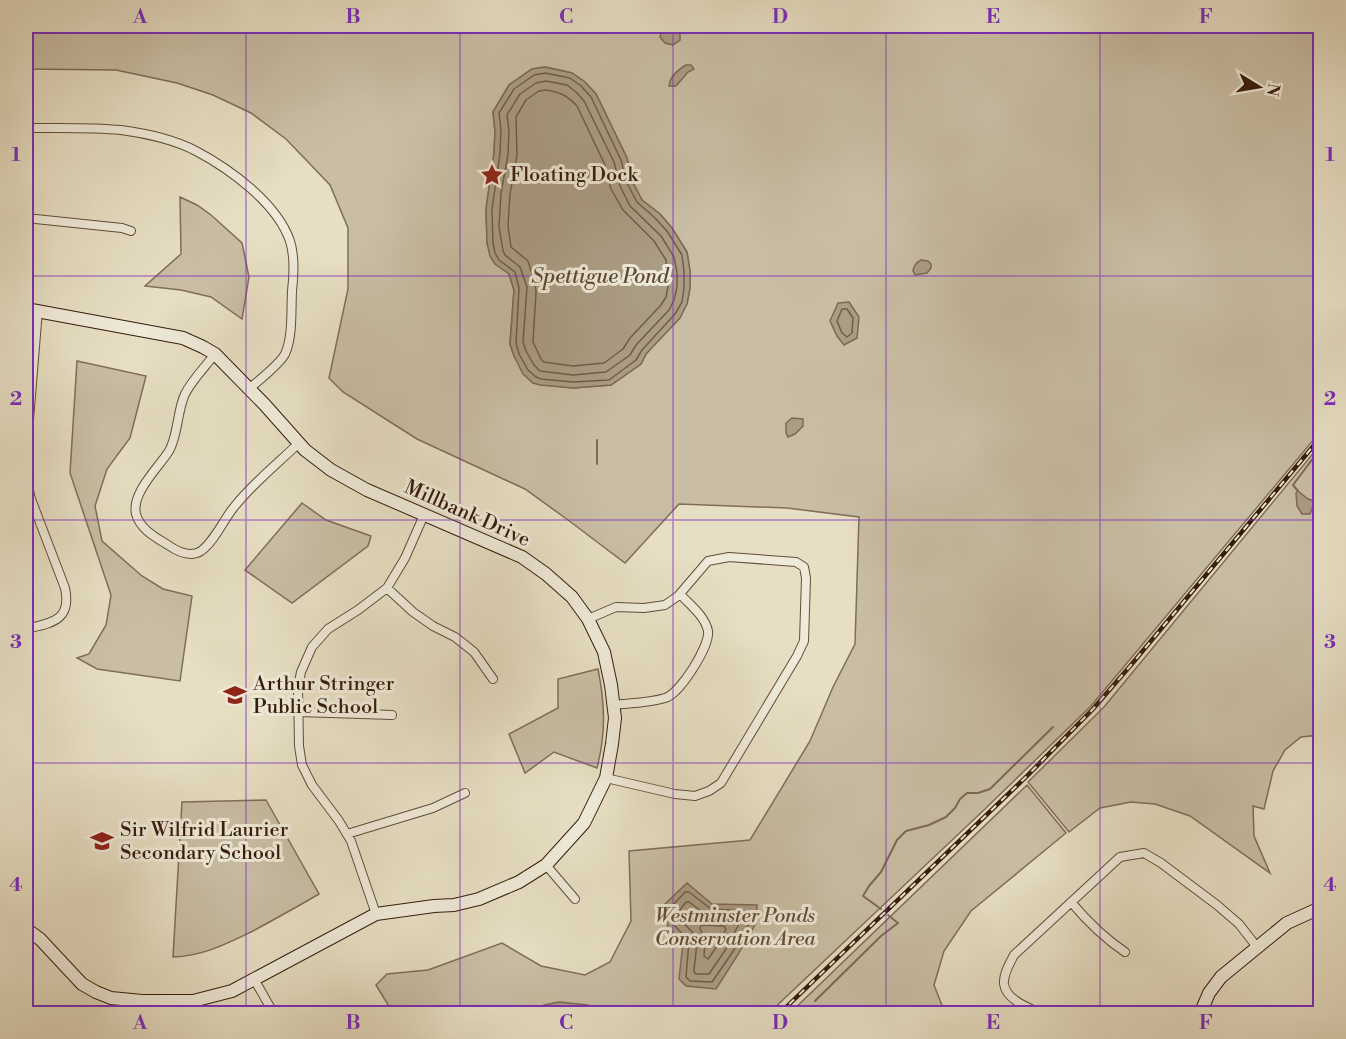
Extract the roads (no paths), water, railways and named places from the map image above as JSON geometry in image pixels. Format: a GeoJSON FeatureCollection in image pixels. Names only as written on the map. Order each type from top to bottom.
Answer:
{"type":"FeatureCollection","features":[{"type":"Feature","properties":{"kind":"street"},"geometry":{"type":"LineString","coordinates":[[26,128],[121,130],[152,136],[194,150],[230,172],[259,197],[277,217],[289,239],[293,255],[289,340],[284,355],[249,389]]}},
{"type":"Feature","properties":{"kind":"street"},"geometry":{"type":"LineString","coordinates":[[26,218],[122,228],[131,231]]}},
{"type":"Feature","properties":{"kind":"street"},"geometry":{"type":"LineString","coordinates":[[26,629],[53,622],[64,612],[68,599],[31,499],[27,482],[32,309]]}},
{"type":"Feature","properties":{"kind":"street","name":"Millbank Drive"},"geometry":{"type":"LineString","coordinates":[[26,929],[40,939],[82,984],[111,998],[141,1001],[193,1001],[232,991],[376,914],[478,899],[519,882],[546,865],[584,823],[606,778],[615,718],[604,652],[588,619],[572,597],[522,557],[367,490],[332,470],[298,443],[215,354],[203,347],[183,338],[32,309]]}},
{"type":"Feature","properties":{"kind":"street"},"geometry":{"type":"LineString","coordinates":[[215,354],[184,396],[170,449],[136,502],[136,515],[145,530],[178,552],[186,554],[201,550],[244,494],[298,443]]}},
{"type":"Feature","properties":{"kind":"street"},"geometry":{"type":"LineString","coordinates":[[376,914],[351,841],[312,785],[302,765],[299,746],[298,688],[301,672],[312,647],[328,629],[387,588],[405,558],[423,515]]}},
{"type":"Feature","properties":{"kind":"street"},"geometry":{"type":"LineString","coordinates":[[588,619],[616,607],[644,608],[665,605],[680,594],[708,561],[729,557],[796,561],[804,567],[806,578],[804,641],[721,783],[695,796],[675,794],[606,778]]}},
{"type":"Feature","properties":{"kind":"street"},"geometry":{"type":"LineString","coordinates":[[387,588],[413,612],[433,626],[456,637],[474,652],[493,679]]}},
{"type":"Feature","properties":{"kind":"street"},"geometry":{"type":"LineString","coordinates":[[614,705],[645,702],[675,694],[703,651],[708,632],[704,620],[680,594]]}},
{"type":"Feature","properties":{"kind":"street"},"geometry":{"type":"LineString","coordinates":[[299,712],[392,715]]}},
{"type":"Feature","properties":{"kind":"street"},"geometry":{"type":"LineString","coordinates":[[347,834],[433,808],[465,793]]}},
{"type":"Feature","properties":{"kind":"street"},"geometry":{"type":"LineString","coordinates":[[1042,1014],[1008,994],[1004,984],[1006,970],[1014,956],[1120,857],[1144,854],[1161,863],[1239,924],[1257,947]]}},
{"type":"Feature","properties":{"kind":"street"},"geometry":{"type":"LineString","coordinates":[[546,865],[575,899]]}},
{"type":"Feature","properties":{"kind":"street"},"geometry":{"type":"LineString","coordinates":[[1071,902],[1088,922],[1111,943],[1125,952]]}},
{"type":"Feature","properties":{"kind":"street"},"geometry":{"type":"LineString","coordinates":[[1200,1014],[1209,993],[1221,977],[1287,923],[1320,908]]}},
{"type":"Feature","properties":{"kind":"street"},"geometry":{"type":"LineString","coordinates":[[254,979],[274,1014]]}},
{"type":"Feature","properties":{"kind":"street"},"geometry":{"type":"LineString","coordinates":[[1309,1014],[1320,1004]]}},
{"type":"Feature","properties":{"kind":"water"},"geometry":{"type":"Polygon","coordinates":[[[674,26],[680,31],[680,40],[673,45],[665,43],[660,37],[663,27],[674,26]]]}},
{"type":"Feature","properties":{"kind":"water"},"geometry":{"type":"Polygon","coordinates":[[[686,65],[691,65],[694,69],[688,72],[676,86],[669,86],[677,71],[686,65]]]}},
{"type":"Feature","properties":{"kind":"water","name":"Spettigue Pond"},"geometry":{"type":"Polygon","coordinates":[[[545,67],[572,73],[596,94],[627,158],[632,181],[642,200],[660,214],[687,252],[690,288],[687,304],[680,318],[646,354],[641,364],[611,385],[573,388],[540,385],[533,383],[523,374],[510,344],[514,290],[509,274],[495,264],[490,256],[487,243],[486,209],[494,153],[493,112],[509,85],[532,69],[545,67]]]}},
{"type":"Feature","properties":{"kind":"water"},"geometry":{"type":"Polygon","coordinates":[[[921,260],[928,261],[931,268],[927,273],[915,275],[914,267],[921,260]]]}},
{"type":"Feature","properties":{"kind":"water"},"geometry":{"type":"Polygon","coordinates":[[[849,302],[859,317],[857,338],[844,345],[830,321],[838,303],[849,302]]]}},
{"type":"Feature","properties":{"kind":"water"},"geometry":{"type":"Polygon","coordinates":[[[792,418],[803,419],[803,426],[788,437],[786,423],[792,418]]]}},
{"type":"Feature","properties":{"kind":"water"},"geometry":{"type":"Polygon","coordinates":[[[1298,491],[1308,499],[1315,501],[1310,514],[1302,514],[1297,506],[1296,493],[1298,491]]]}},
{"type":"Feature","properties":{"kind":"water"},"geometry":{"type":"Polygon","coordinates":[[[687,883],[712,904],[757,905],[756,923],[716,989],[686,986],[679,979],[683,943],[668,927],[664,905],[687,883]]]}},
{"type":"Feature","properties":{"kind":"water"},"geometry":{"type":"Polygon","coordinates":[[[559,1002],[588,1005],[594,1013],[533,1013],[544,1005],[559,1002]]]}},
{"type":"Feature","properties":{"kind":"waterway"},"geometry":{"type":"LineString","coordinates":[[597,440],[597,464]]}},
{"type":"Feature","properties":{"kind":"waterway"},"geometry":{"type":"LineString","coordinates":[[1298,491],[1293,485],[1320,449]]}},
{"type":"Feature","properties":{"kind":"waterway"},"geometry":{"type":"LineString","coordinates":[[881,909],[863,896],[881,872],[897,840],[906,831],[929,825],[946,817],[967,793],[978,793],[990,789],[1053,727]]}},
{"type":"Feature","properties":{"kind":"waterway"},"geometry":{"type":"LineString","coordinates":[[815,1001],[881,936],[898,923],[888,915]]}},
{"type":"Feature","properties":{"kind":"railway"},"geometry":{"type":"LineString","coordinates":[[779,1014],[1028,775],[1093,709],[1320,438]]}},
{"type":"Feature","properties":{"kind":"place","name":"Floating Dock"},"geometry":{"type":"Point","coordinates":[492,175]}},
{"type":"Feature","properties":{"kind":"place","name":"Arthur Stringer Public School"},"geometry":{"type":"Point","coordinates":[235,695]}},
{"type":"Feature","properties":{"kind":"place","name":"Sir Wilfrid Laurier Secondary School"},"geometry":{"type":"Point","coordinates":[102,841]}},
{"type":"Feature","properties":{"kind":"park label","name":"Westminster Ponds Conservation Area"},"geometry":{"type":"Point","coordinates":[735,928]}}]}
